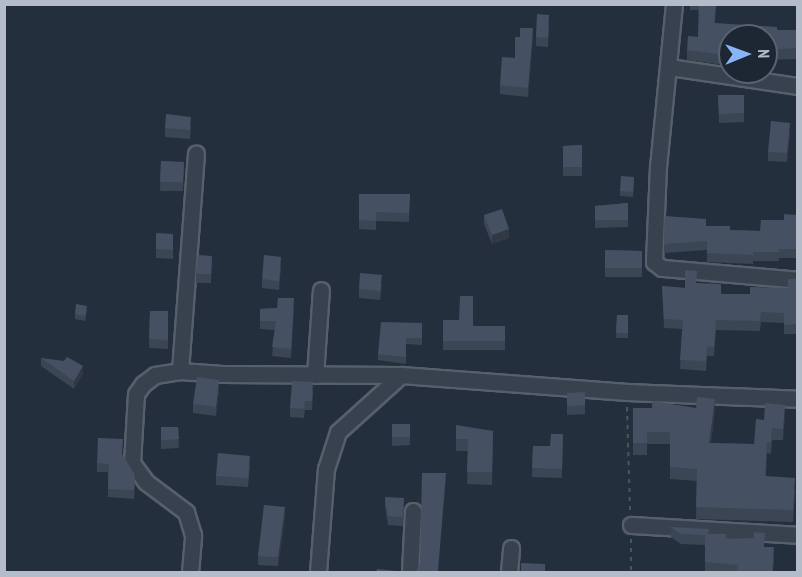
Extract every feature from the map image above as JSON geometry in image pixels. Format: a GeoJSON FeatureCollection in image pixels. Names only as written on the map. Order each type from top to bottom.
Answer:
{"type":"FeatureCollection","features":[{"type":"Feature","properties":{"kind":"street"},"geometry":{"type":"LineString","coordinates":[[674,4],[658,166],[654,262],[662,268],[798,280]]}},
{"type":"Feature","properties":{"kind":"street"},"geometry":{"type":"LineString","coordinates":[[669,67],[798,86]]}},
{"type":"Feature","properties":{"kind":"street"},"geometry":{"type":"LineString","coordinates":[[180,370],[196,154]]}},
{"type":"Feature","properties":{"kind":"street"},"geometry":{"type":"LineString","coordinates":[[315,375],[321,290]]}},
{"type":"Feature","properties":{"kind":"street"},"geometry":{"type":"LineString","coordinates":[[190,573],[193,535],[186,512],[136,472],[131,450],[138,390],[155,375],[180,370],[315,375],[401,375],[627,392],[798,399]]}},
{"type":"Feature","properties":{"kind":"street"},"geometry":{"type":"LineString","coordinates":[[318,573],[330,451],[338,432],[401,375]]}},
{"type":"Feature","properties":{"kind":"street"},"geometry":{"type":"LineString","coordinates":[[410,573],[413,511]]}},
{"type":"Feature","properties":{"kind":"street"},"geometry":{"type":"LineString","coordinates":[[631,525],[798,536]]}},
{"type":"Feature","properties":{"kind":"street"},"geometry":{"type":"LineString","coordinates":[[509,573],[511,548]]}},
{"type":"Feature","properties":{"kind":"path"},"geometry":{"type":"LineString","coordinates":[[627,392],[631,573]]}},
{"type":"Feature","properties":{"kind":"building"},"geometry":{"type":"Polygon","coordinates":[[[699,4],[716,4],[714,23],[730,24],[718,24],[718,54],[687,50],[688,36],[698,37],[699,4]]]}},
{"type":"Feature","properties":{"kind":"building"},"geometry":{"type":"Polygon","coordinates":[[[537,14],[549,15],[548,38],[536,37],[537,14]]]}},
{"type":"Feature","properties":{"kind":"building"},"geometry":{"type":"Polygon","coordinates":[[[520,28],[533,28],[528,88],[500,85],[502,57],[515,58],[515,37],[520,37],[520,28]]]}},
{"type":"Feature","properties":{"kind":"building"},"geometry":{"type":"Polygon","coordinates":[[[778,30],[798,30],[798,48],[778,49],[778,30]]]}},
{"type":"Feature","properties":{"kind":"building"},"geometry":{"type":"Polygon","coordinates":[[[718,95],[744,95],[744,113],[719,114],[718,95]]]}},
{"type":"Feature","properties":{"kind":"building"},"geometry":{"type":"Polygon","coordinates":[[[166,114],[191,117],[190,130],[165,128],[166,114]]]}},
{"type":"Feature","properties":{"kind":"building"},"geometry":{"type":"Polygon","coordinates":[[[771,121],[790,123],[787,153],[768,152],[771,121]]]}},
{"type":"Feature","properties":{"kind":"building"},"geometry":{"type":"Polygon","coordinates":[[[582,145],[582,167],[563,167],[563,146],[582,145]]]}},
{"type":"Feature","properties":{"kind":"building"},"geometry":{"type":"Polygon","coordinates":[[[161,161],[184,162],[183,182],[160,182],[161,161]]]}},
{"type":"Feature","properties":{"kind":"building"},"geometry":{"type":"Polygon","coordinates":[[[621,176],[634,177],[633,192],[620,191],[621,176]]]}},
{"type":"Feature","properties":{"kind":"building"},"geometry":{"type":"Polygon","coordinates":[[[359,194],[410,194],[409,213],[376,212],[376,221],[359,220],[359,194]]]}},
{"type":"Feature","properties":{"kind":"building"},"geometry":{"type":"Polygon","coordinates":[[[628,203],[628,220],[595,220],[595,206],[628,203]]]}},
{"type":"Feature","properties":{"kind":"building"},"geometry":{"type":"Polygon","coordinates":[[[502,209],[509,229],[492,235],[484,215],[502,209]]]}},
{"type":"Feature","properties":{"kind":"building"},"geometry":{"type":"Polygon","coordinates":[[[784,214],[796,215],[798,249],[753,252],[753,255],[707,253],[707,241],[664,244],[665,216],[706,219],[706,226],[730,226],[730,230],[760,231],[761,220],[784,220],[784,214]]]}},
{"type":"Feature","properties":{"kind":"building"},"geometry":{"type":"Polygon","coordinates":[[[156,233],[173,234],[173,250],[156,249],[156,233]]]}},
{"type":"Feature","properties":{"kind":"building"},"geometry":{"type":"Polygon","coordinates":[[[605,250],[642,251],[642,268],[605,268],[605,250]]]}},
{"type":"Feature","properties":{"kind":"building"},"geometry":{"type":"Polygon","coordinates":[[[198,255],[212,256],[211,274],[196,274],[198,255]]]}},
{"type":"Feature","properties":{"kind":"building"},"geometry":{"type":"Polygon","coordinates":[[[264,255],[281,257],[279,281],[262,279],[264,255]]]}},
{"type":"Feature","properties":{"kind":"building"},"geometry":{"type":"Polygon","coordinates":[[[685,270],[697,271],[696,283],[721,284],[721,294],[750,294],[750,287],[788,288],[788,279],[798,279],[798,324],[784,325],[784,313],[761,312],[760,321],[716,320],[714,347],[707,346],[706,361],[680,360],[683,320],[664,319],[662,286],[685,288],[685,270]]]}},
{"type":"Feature","properties":{"kind":"building"},"geometry":{"type":"Polygon","coordinates":[[[360,273],[382,275],[380,291],[359,289],[360,273]]]}},
{"type":"Feature","properties":{"kind":"building"},"geometry":{"type":"Polygon","coordinates":[[[460,296],[473,296],[473,326],[505,326],[505,341],[443,341],[443,320],[459,320],[460,296]]]}},
{"type":"Feature","properties":{"kind":"building"},"geometry":{"type":"Polygon","coordinates":[[[278,298],[294,298],[291,349],[272,347],[276,321],[260,321],[260,309],[277,308],[278,298]]]}},
{"type":"Feature","properties":{"kind":"building"},"geometry":{"type":"Polygon","coordinates":[[[76,304],[87,306],[85,316],[75,314],[76,304]]]}},
{"type":"Feature","properties":{"kind":"building"},"geometry":{"type":"Polygon","coordinates":[[[150,311],[168,311],[168,340],[149,339],[150,311]]]}},
{"type":"Feature","properties":{"kind":"building"},"geometry":{"type":"Polygon","coordinates":[[[617,315],[628,315],[628,333],[616,333],[617,315]]]}},
{"type":"Feature","properties":{"kind":"building"},"geometry":{"type":"Polygon","coordinates":[[[381,322],[422,323],[422,338],[406,338],[406,357],[378,354],[381,322]]]}},
{"type":"Feature","properties":{"kind":"building"},"geometry":{"type":"Polygon","coordinates":[[[67,357],[83,366],[74,381],[41,358],[64,361],[67,357]]]}},
{"type":"Feature","properties":{"kind":"building"},"geometry":{"type":"Polygon","coordinates":[[[197,377],[219,380],[216,407],[193,404],[197,377]]]}},
{"type":"Feature","properties":{"kind":"building"},"geometry":{"type":"Polygon","coordinates":[[[292,381],[313,382],[312,401],[305,401],[304,409],[290,408],[292,381]]]}},
{"type":"Feature","properties":{"kind":"building"},"geometry":{"type":"Polygon","coordinates":[[[585,392],[585,405],[567,406],[567,393],[585,392]]]}},
{"type":"Feature","properties":{"kind":"building"},"geometry":{"type":"Polygon","coordinates":[[[697,397],[715,399],[709,443],[754,444],[756,419],[764,420],[765,403],[785,405],[783,429],[772,428],[771,442],[767,442],[765,476],[795,478],[793,510],[696,507],[697,469],[670,467],[670,432],[647,432],[647,443],[633,443],[633,408],[652,408],[652,401],[696,408],[697,397]]]}},
{"type":"Feature","properties":{"kind":"building"},"geometry":{"type":"Polygon","coordinates":[[[392,424],[410,424],[410,437],[392,437],[392,424]]]}},
{"type":"Feature","properties":{"kind":"building"},"geometry":{"type":"Polygon","coordinates":[[[456,425],[493,431],[492,472],[467,472],[468,439],[456,439],[456,425]]]}},
{"type":"Feature","properties":{"kind":"building"},"geometry":{"type":"Polygon","coordinates":[[[161,427],[178,427],[179,439],[161,440],[161,427]]]}},
{"type":"Feature","properties":{"kind":"building"},"geometry":{"type":"Polygon","coordinates":[[[551,434],[563,434],[562,469],[532,468],[533,446],[550,446],[551,434]]]}},
{"type":"Feature","properties":{"kind":"building"},"geometry":{"type":"Polygon","coordinates":[[[98,438],[123,439],[122,454],[135,475],[134,490],[108,489],[109,464],[97,463],[98,438]]]}},
{"type":"Feature","properties":{"kind":"building"},"geometry":{"type":"Polygon","coordinates":[[[218,453],[250,456],[248,478],[216,476],[218,453]]]}},
{"type":"Feature","properties":{"kind":"building"},"geometry":{"type":"Polygon","coordinates":[[[422,473],[446,473],[438,571],[454,573],[415,573],[420,564],[422,473]]]}},
{"type":"Feature","properties":{"kind":"building"},"geometry":{"type":"Polygon","coordinates":[[[385,497],[404,498],[403,517],[388,516],[385,497]]]}},
{"type":"Feature","properties":{"kind":"building"},"geometry":{"type":"Polygon","coordinates":[[[264,505],[285,507],[278,557],[258,556],[264,505]]]}},
{"type":"Feature","properties":{"kind":"building"},"geometry":{"type":"Polygon","coordinates":[[[671,527],[709,529],[708,534],[726,534],[726,539],[754,538],[754,532],[765,533],[764,547],[774,547],[772,573],[737,573],[738,565],[705,562],[705,535],[681,534],[671,527]]]}},
{"type":"Feature","properties":{"kind":"building"},"geometry":{"type":"Polygon","coordinates":[[[521,563],[545,564],[545,573],[521,573],[521,563]]]}},
{"type":"Feature","properties":{"kind":"building"},"geometry":{"type":"Polygon","coordinates":[[[377,569],[396,571],[396,573],[376,573],[377,569]]]}}]}
